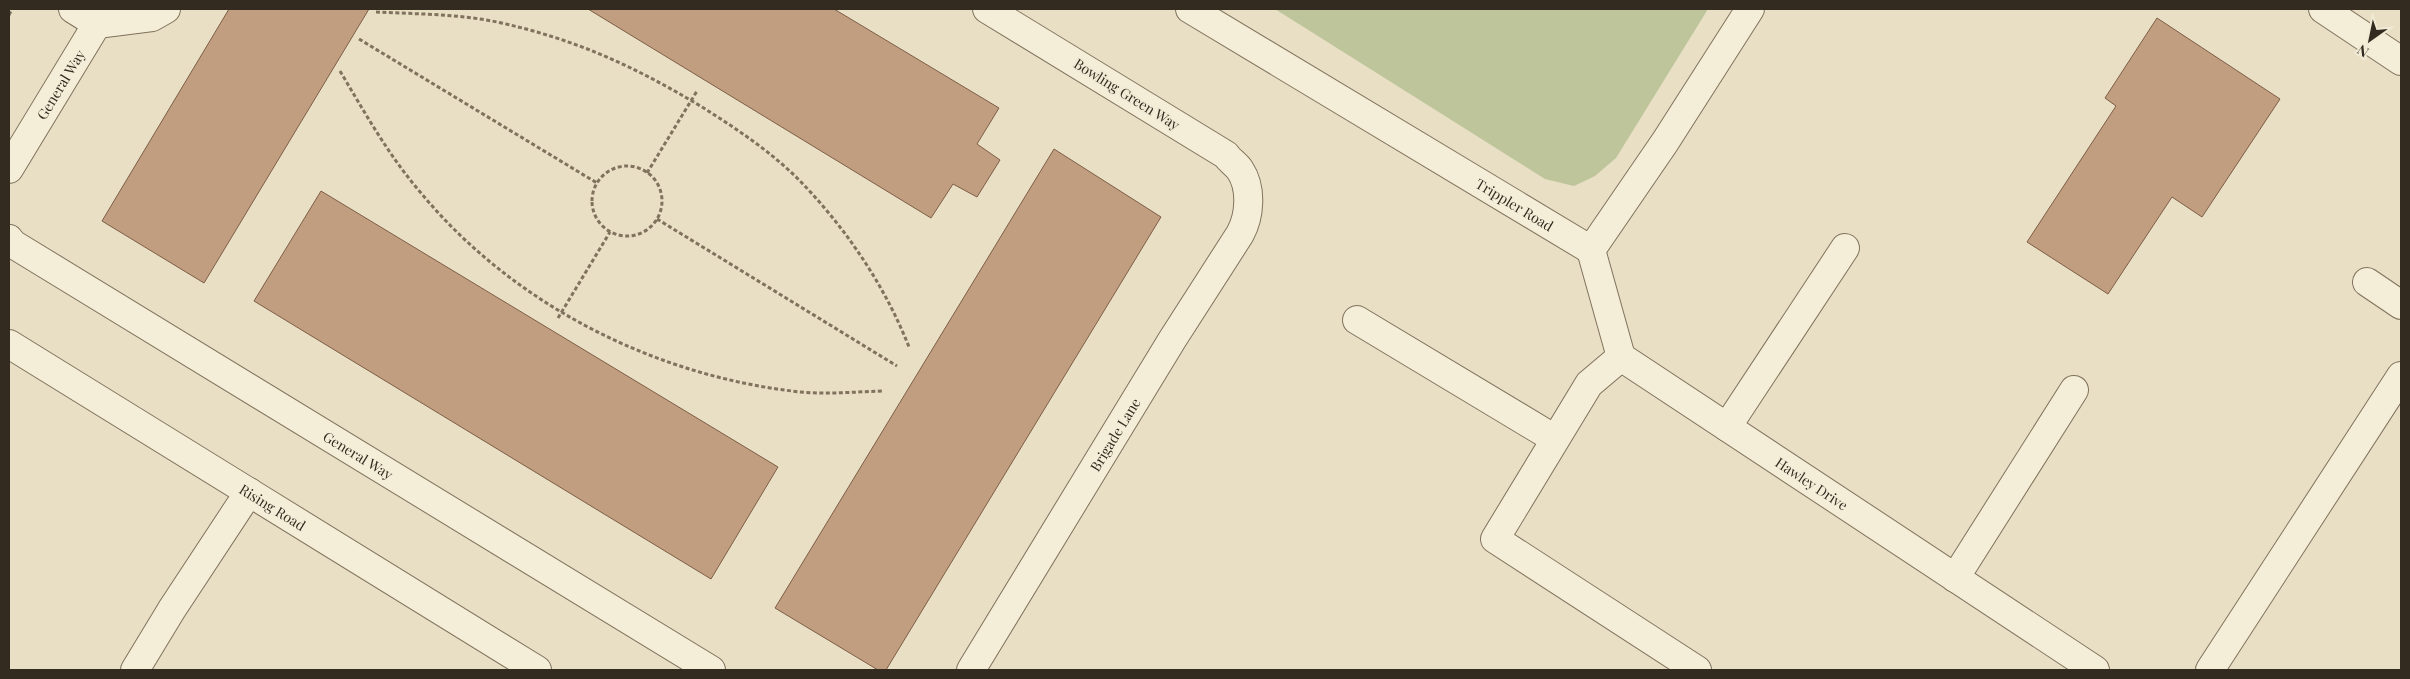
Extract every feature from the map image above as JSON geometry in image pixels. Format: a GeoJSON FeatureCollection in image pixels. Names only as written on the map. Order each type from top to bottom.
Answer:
{"type":"FeatureCollection","features":[{"type":"Feature","properties":{"kind":"street"},"geometry":{"type":"LineString","coordinates":[[73,9],[101,16],[152,17],[166,9]]}},
{"type":"Feature","properties":{"kind":"street","name":"Bowling Green Way"},"geometry":{"type":"LineString","coordinates":[[987,9],[1226,155],[1241,171],[1248,194]]}},
{"type":"Feature","properties":{"kind":"street","name":"Trippler Road"},"geometry":{"type":"LineString","coordinates":[[1190,9],[1591,250]]}},
{"type":"Feature","properties":{"kind":"street"},"geometry":{"type":"LineString","coordinates":[[1697,670],[1495,539],[1589,384],[1621,357],[1591,250],[1665,142],[1750,9]]}},
{"type":"Feature","properties":{"kind":"street"},"geometry":{"type":"LineString","coordinates":[[2330,11],[2400,58]]}},
{"type":"Feature","properties":{"kind":"street","name":"General Way"},"geometry":{"type":"LineString","coordinates":[[9,169],[101,16]]}},
{"type":"Feature","properties":{"kind":"street","name":"Brigade Lane"},"geometry":{"type":"LineString","coordinates":[[971,670],[1167,348],[1243,228],[1248,213],[1248,194]]}},
{"type":"Feature","properties":{"kind":"street","name":"General Way"},"geometry":{"type":"LineString","coordinates":[[9,239],[13,244],[711,670]]}},
{"type":"Feature","properties":{"kind":"street"},"geometry":{"type":"LineString","coordinates":[[1727,427],[1845,248]]}},
{"type":"Feature","properties":{"kind":"street"},"geometry":{"type":"LineString","coordinates":[[2367,282],[2401,305]]}},
{"type":"Feature","properties":{"kind":"street"},"geometry":{"type":"LineString","coordinates":[[1357,320],[1555,439]]}},
{"type":"Feature","properties":{"kind":"street","name":"Rising Road"},"geometry":{"type":"LineString","coordinates":[[9,344],[537,670]]}},
{"type":"Feature","properties":{"kind":"street","name":"Hawley Drive"},"geometry":{"type":"LineString","coordinates":[[1621,357],[2095,670]]}},
{"type":"Feature","properties":{"kind":"street"},"geometry":{"type":"LineString","coordinates":[[2210,670],[2401,376]]}},
{"type":"Feature","properties":{"kind":"street"},"geometry":{"type":"LineString","coordinates":[[1955,578],[2074,390]]}},
{"type":"Feature","properties":{"kind":"street"},"geometry":{"type":"LineString","coordinates":[[135,670],[172,609],[249,492]]}},
{"type":"Feature","properties":{"kind":"path"},"geometry":{"type":"LineString","coordinates":[[9,15],[12,9]]}},
{"type":"Feature","properties":{"kind":"path"},"geometry":{"type":"LineString","coordinates":[[376,12],[477,19],[536,32],[612,57],[691,101],[766,150],[802,183],[848,238],[871,271],[898,318],[909,347]]}},
{"type":"Feature","properties":{"kind":"path"},"geometry":{"type":"LineString","coordinates":[[359,39],[597,183]]}},
{"type":"Feature","properties":{"kind":"path"},"geometry":{"type":"LineString","coordinates":[[340,71],[377,132],[421,194],[486,257],[530,292],[562,312],[632,348],[670,364],[715,378],[793,391],[825,394],[882,391]]}},
{"type":"Feature","properties":{"kind":"path"},"geometry":{"type":"LineString","coordinates":[[647,173],[697,91]]}},
{"type":"Feature","properties":{"kind":"path"},"geometry":{"type":"LineString","coordinates":[[622,166],[638,168],[647,173],[659,186],[662,201],[657,219],[646,232],[635,236],[623,236],[604,228],[593,212],[592,196],[597,183],[608,171],[622,166]]}},
{"type":"Feature","properties":{"kind":"path"},"geometry":{"type":"LineString","coordinates":[[657,219],[897,366]]}},
{"type":"Feature","properties":{"kind":"path"},"geometry":{"type":"LineString","coordinates":[[558,318],[610,232]]}},
{"type":"Feature","properties":{"kind":"green space"},"geometry":{"type":"Polygon","coordinates":[[[1275,9],[1708,9],[1616,158],[1595,176],[1574,186],[1545,179],[1275,9]]]}},
{"type":"Feature","properties":{"kind":"building"},"geometry":{"type":"Polygon","coordinates":[[[229,9],[369,9],[204,283],[102,221],[229,9]]]}},
{"type":"Feature","properties":{"kind":"building"},"geometry":{"type":"Polygon","coordinates":[[[588,9],[834,9],[999,108],[977,144],[1000,160],[977,197],[953,184],[931,218],[588,9]]]}},
{"type":"Feature","properties":{"kind":"building"},"geometry":{"type":"Polygon","coordinates":[[[2157,18],[2280,99],[2202,217],[2172,197],[2108,294],[2027,242],[2116,106],[2105,98],[2157,18]]]}},
{"type":"Feature","properties":{"kind":"building"},"geometry":{"type":"Polygon","coordinates":[[[1054,149],[1161,217],[886,670],[878,670],[775,608],[1054,149]]]}},
{"type":"Feature","properties":{"kind":"building"},"geometry":{"type":"Polygon","coordinates":[[[321,191],[778,467],[711,579],[254,301],[321,191]]]}}]}
